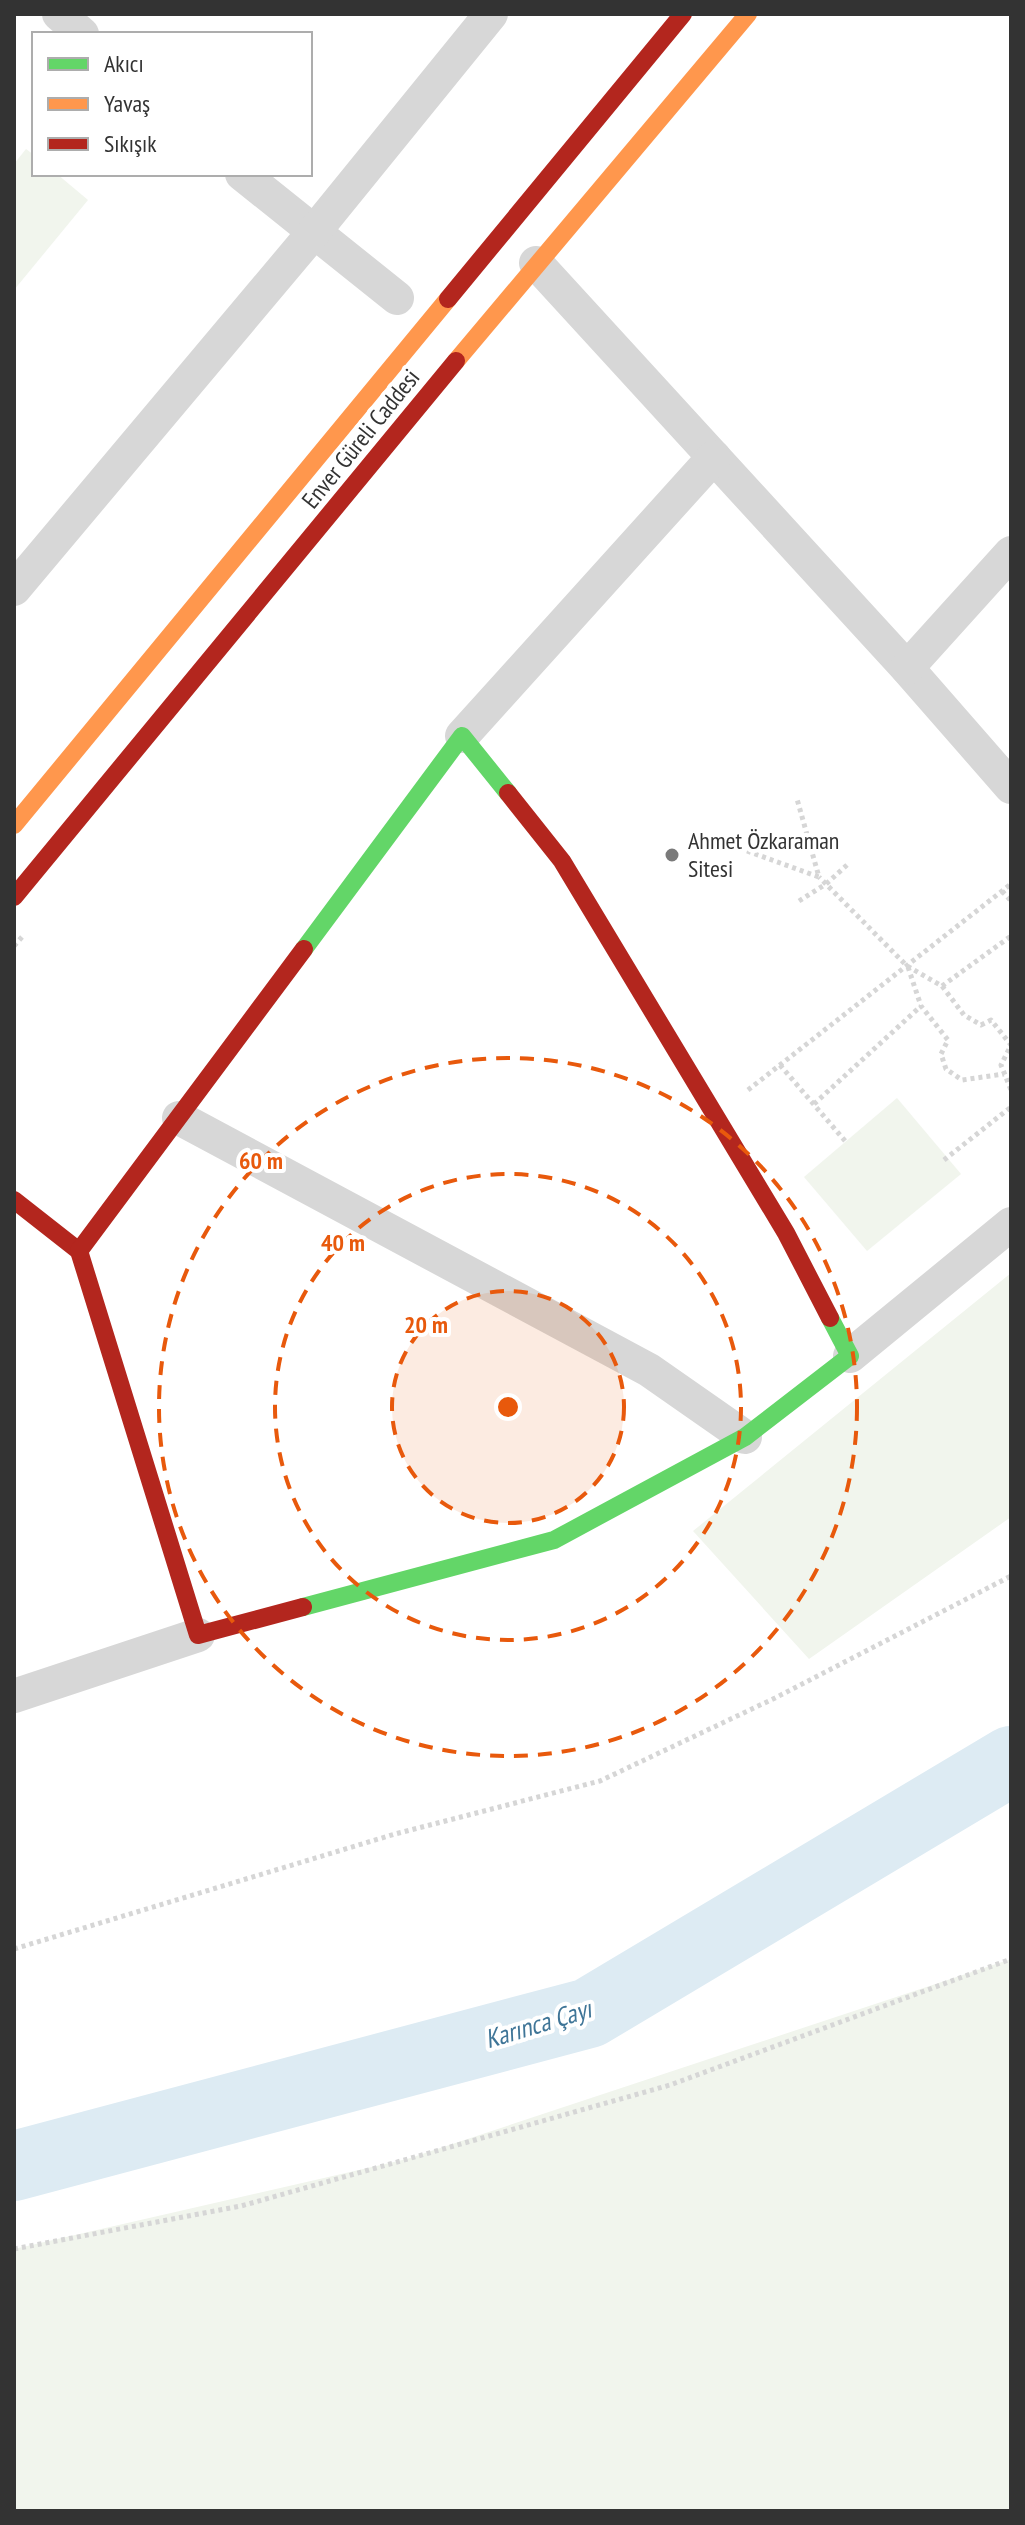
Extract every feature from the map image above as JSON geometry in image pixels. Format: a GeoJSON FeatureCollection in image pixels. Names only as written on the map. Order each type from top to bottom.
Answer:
{"type":"FeatureCollection","features":[{"type":"Feature","properties":{"kind":"street"},"geometry":{"type":"LineString","coordinates":[[59,14],[80,32]]}},
{"type":"Feature","properties":{"kind":"street"},"geometry":{"type":"LineString","coordinates":[[14,589],[314,232],[491,14]]}},
{"type":"Feature","properties":{"kind":"street","name":"Enver Güreli Caddesi"},"geometry":{"type":"LineString","coordinates":[[14,825],[683,14]]}},
{"type":"Feature","properties":{"kind":"street","name":"Enver Güreli Caddesi"},"geometry":{"type":"LineString","coordinates":[[14,897],[536,263],[748,14]]}},
{"type":"Feature","properties":{"kind":"street"},"geometry":{"type":"LineString","coordinates":[[244,176],[397,298]]}},
{"type":"Feature","properties":{"kind":"street"},"geometry":{"type":"LineString","coordinates":[[536,263],[907,668],[1011,787]]}},
{"type":"Feature","properties":{"kind":"street"},"geometry":{"type":"LineString","coordinates":[[79,1251],[462,736],[714,457]]}},
{"type":"Feature","properties":{"kind":"street"},"geometry":{"type":"LineString","coordinates":[[907,668],[1011,553]]}},
{"type":"Feature","properties":{"kind":"street"},"geometry":{"type":"LineString","coordinates":[[462,736],[562,861],[786,1233],[850,1356]]}},
{"type":"Feature","properties":{"kind":"street"},"geometry":{"type":"LineString","coordinates":[[179,1118],[649,1370],[745,1437]]}},
{"type":"Feature","properties":{"kind":"street"},"geometry":{"type":"LineString","coordinates":[[14,1200],[79,1251],[198,1635]]}},
{"type":"Feature","properties":{"kind":"street"},"geometry":{"type":"LineString","coordinates":[[14,1696],[198,1635],[554,1540],[745,1437],[850,1356],[1011,1224]]}},
{"type":"Feature","properties":{"kind":"path"},"geometry":{"type":"LineString","coordinates":[[797,799],[819,877]]}},
{"type":"Feature","properties":{"kind":"path"},"geometry":{"type":"LineString","coordinates":[[747,851],[819,877],[907,966],[942,986],[964,1015],[981,1025],[991,1020],[1011,1045],[1001,1065],[1011,1090]]}},
{"type":"Feature","properties":{"kind":"path"},"geometry":{"type":"LineString","coordinates":[[799,901],[826,884],[847,865]]}},
{"type":"Feature","properties":{"kind":"path"},"geometry":{"type":"LineString","coordinates":[[715,1116],[1011,884]]}},
{"type":"Feature","properties":{"kind":"path"},"geometry":{"type":"LineString","coordinates":[[1002,891],[1011,901]]}},
{"type":"Feature","properties":{"kind":"path"},"geometry":{"type":"LineString","coordinates":[[942,986],[1011,936]]}},
{"type":"Feature","properties":{"kind":"path"},"geometry":{"type":"LineString","coordinates":[[907,966],[921,1006],[948,1040],[941,1054],[946,1069],[962,1080],[1004,1073]]}},
{"type":"Feature","properties":{"kind":"path"},"geometry":{"type":"LineString","coordinates":[[814,1104],[921,1006]]}},
{"type":"Feature","properties":{"kind":"path"},"geometry":{"type":"LineString","coordinates":[[780,1065],[846,1142]]}},
{"type":"Feature","properties":{"kind":"path"},"geometry":{"type":"LineString","coordinates":[[944,1160],[1011,1107]]}},
{"type":"Feature","properties":{"kind":"path"},"geometry":{"type":"LineString","coordinates":[[14,1949],[395,1834],[600,1781],[775,1698],[1011,1576]]}},
{"type":"Feature","properties":{"kind":"path"},"geometry":{"type":"LineString","coordinates":[[14,2249],[241,2206],[670,2085],[1011,1959]]}},
{"type":"Feature","properties":{"kind":"shaded area"},"geometry":{"type":"Polygon","coordinates":[[[26,149],[32,154],[32,176],[59,176],[88,200],[14,290],[14,164],[26,149]]]}},
{"type":"Feature","properties":{"kind":"shaded area"},"geometry":{"type":"Polygon","coordinates":[[[897,1098],[961,1174],[867,1251],[804,1177],[897,1098]]]}},
{"type":"Feature","properties":{"kind":"shaded area"},"geometry":{"type":"Polygon","coordinates":[[[1011,1273],[1011,1517],[809,1659],[693,1531],[1011,1273]]]}},
{"type":"Feature","properties":{"kind":"shaded area"},"geometry":{"type":"Polygon","coordinates":[[[1011,1959],[1011,2511],[14,2511],[14,2249],[407,2159],[1011,1959]]]}},
{"type":"Feature","properties":{"kind":"waterway","name":"Karınca Çayı"},"geometry":{"type":"LineString","coordinates":[[14,2166],[589,2013],[1011,1761]]}},
{"type":"Feature","properties":{"kind":"traffic: fast"},"geometry":{"type":"LineString","coordinates":[[304,949],[462,736],[508,793]]}},
{"type":"Feature","properties":{"kind":"traffic: fast"},"geometry":{"type":"LineString","coordinates":[[303,1607],[554,1540],[745,1437],[850,1356],[830,1318]]}},
{"type":"Feature","properties":{"kind":"traffic: slow"},"geometry":{"type":"LineString","coordinates":[[456,361],[748,14]]}},
{"type":"Feature","properties":{"kind":"traffic: slow"},"geometry":{"type":"LineString","coordinates":[[14,825],[448,299]]}},
{"type":"Feature","properties":{"kind":"traffic: jam"},"geometry":{"type":"LineString","coordinates":[[448,299],[683,14]]}},
{"type":"Feature","properties":{"kind":"traffic: jam"},"geometry":{"type":"LineString","coordinates":[[14,897],[456,361]]}},
{"type":"Feature","properties":{"kind":"traffic: jam"},"geometry":{"type":"LineString","coordinates":[[508,793],[562,861],[786,1233],[830,1318]]}},
{"type":"Feature","properties":{"kind":"traffic: jam"},"geometry":{"type":"LineString","coordinates":[[79,1251],[304,949]]}},
{"type":"Feature","properties":{"kind":"traffic: jam"},"geometry":{"type":"LineString","coordinates":[[14,1200],[79,1251],[198,1635],[303,1607]]}},
{"type":"Feature","properties":{"kind":"place","name":"Ahmet Özkaraman Sitesi"},"geometry":{"type":"Point","coordinates":[672,855]}}]}
